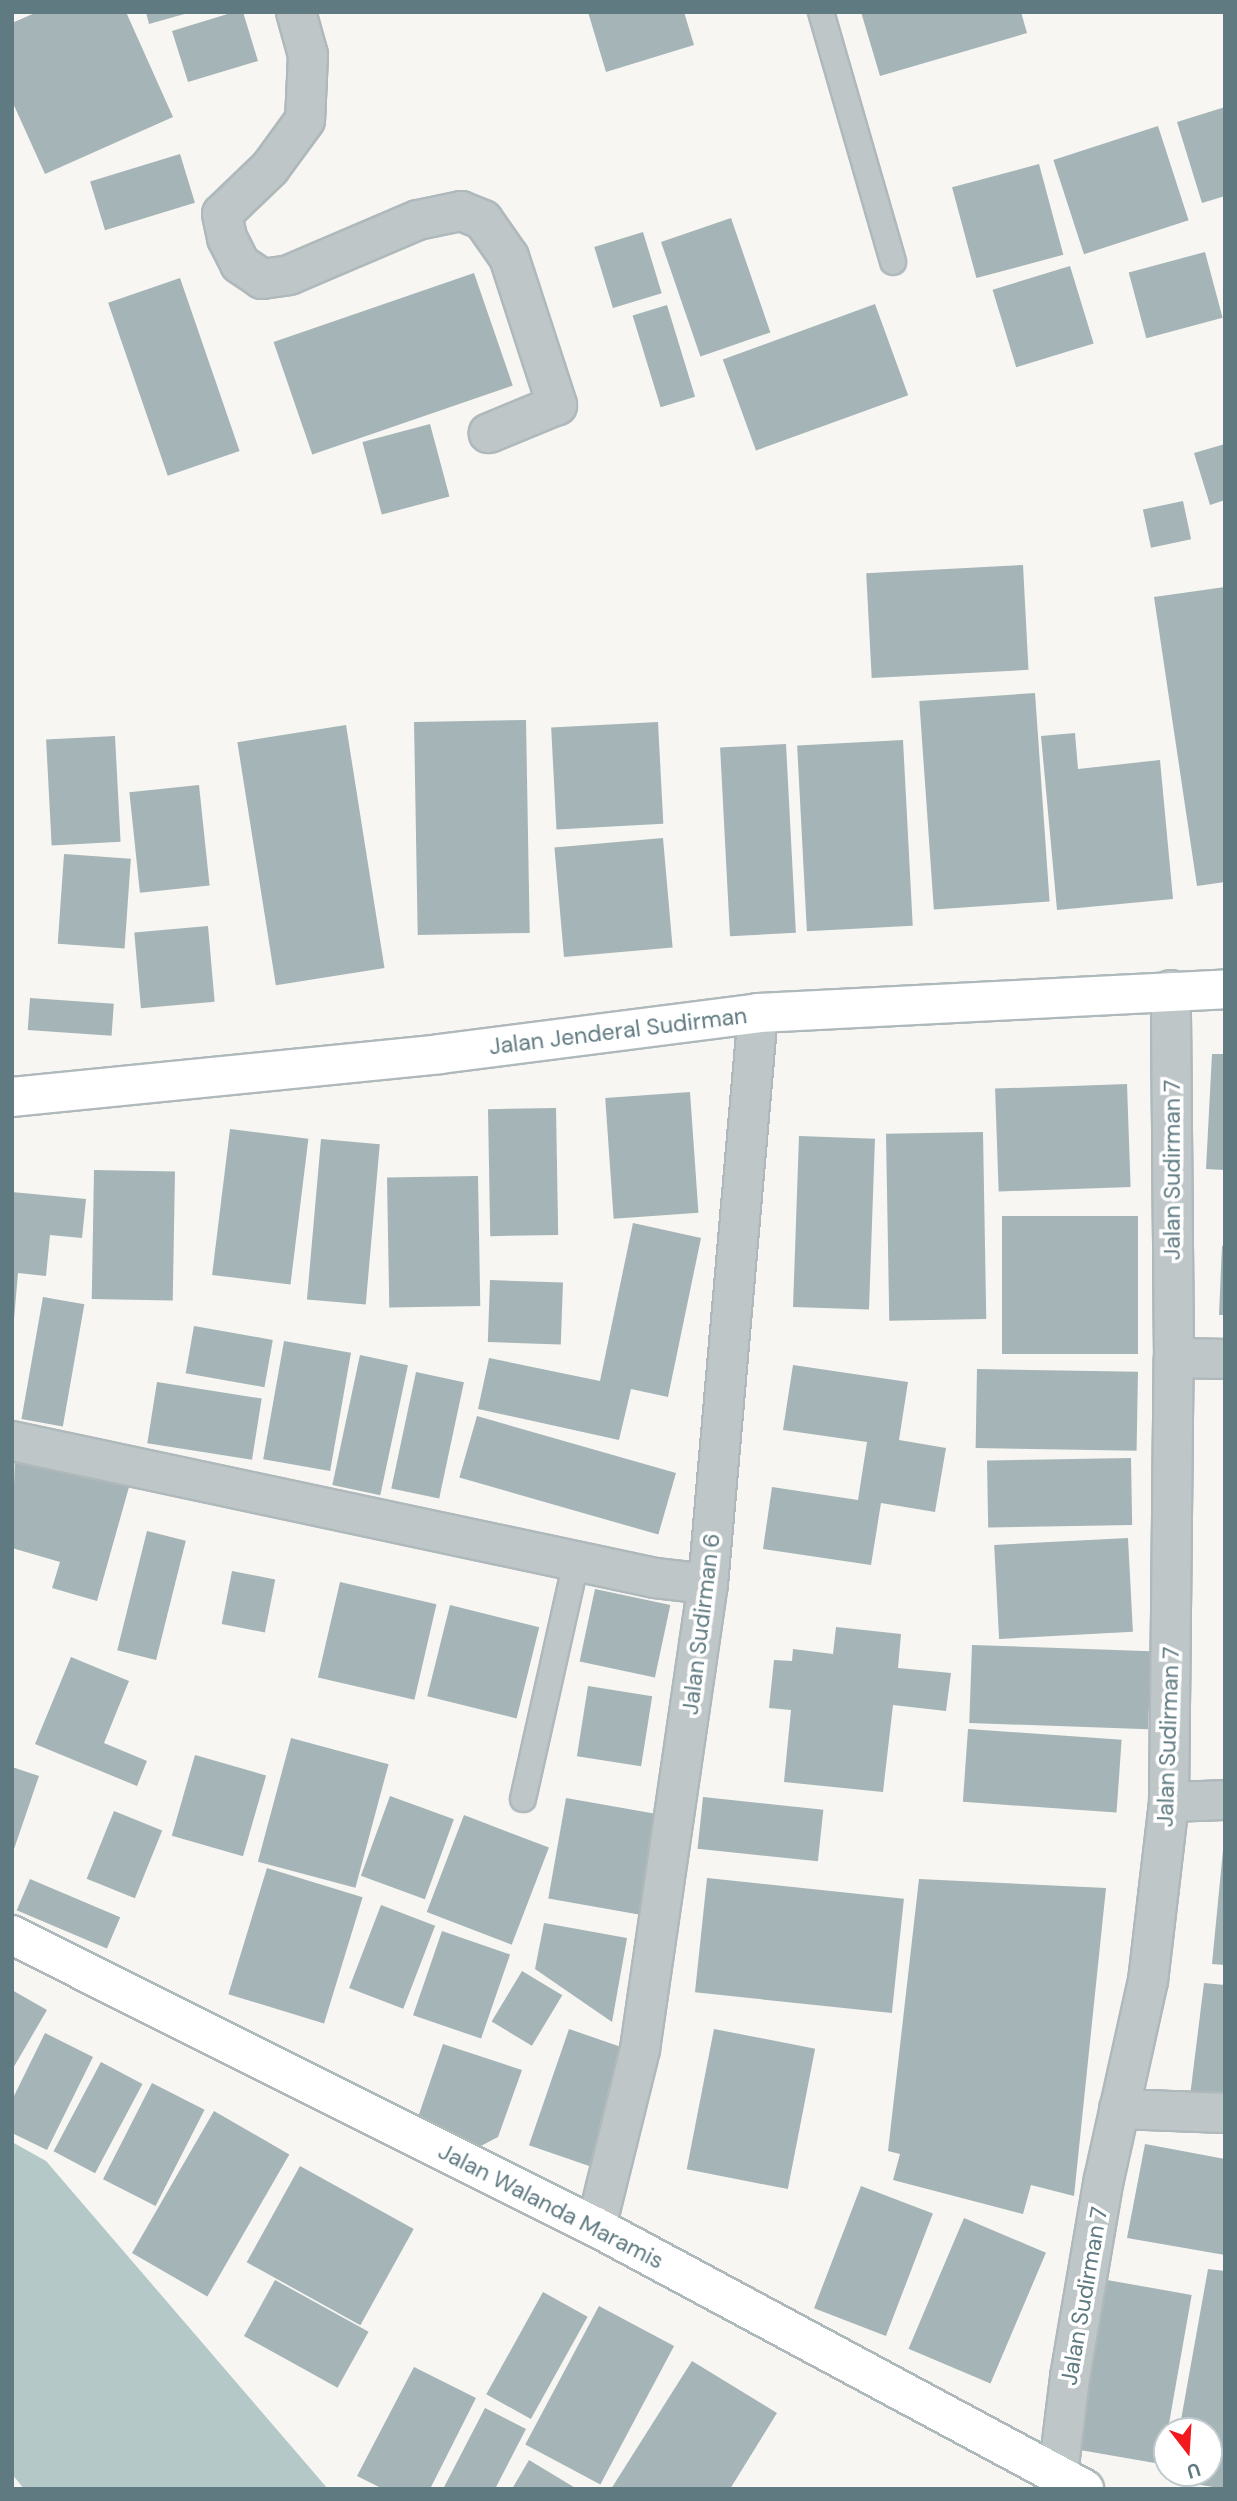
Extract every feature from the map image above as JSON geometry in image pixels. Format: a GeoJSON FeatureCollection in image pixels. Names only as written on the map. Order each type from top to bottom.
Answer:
{"type":"FeatureCollection","features":[{"type":"Feature","properties":{"kind":"main road","name":"Jalan Jenderal Sudirman"},"geometry":{"type":"LineString","coordinates":[[12,1097],[440,1054],[758,1013],[1225,989]]}},
{"type":"Feature","properties":{"kind":"main road","name":"Jalan Walanda Maramis"},"geometry":{"type":"LineString","coordinates":[[12,1935],[596,2227],[1071,2482]]}},
{"type":"Feature","properties":{"kind":"street"},"geometry":{"type":"LineString","coordinates":[[296,12],[308,55],[305,120],[270,169],[222,214],[227,238],[240,264],[262,279],[289,275],[418,220],[461,211],[483,220],[509,257],[557,405],[489,433]]}},
{"type":"Feature","properties":{"kind":"street","name":"Jalan Sudirman 7"},"geometry":{"type":"LineString","coordinates":[[1071,2482],[1072,2364],[1119,2109],[1148,1981],[1169,1802],[1174,1358],[1171,990]]}},
{"type":"Feature","properties":{"kind":"street","name":"Jalan Sudirman 6"},"geometry":{"type":"LineString","coordinates":[[596,2227],[640,2049],[708,1584],[758,1013]]}},
{"type":"Feature","properties":{"kind":"street"},"geometry":{"type":"LineString","coordinates":[[1174,1358],[1225,1359]]}},
{"type":"Feature","properties":{"kind":"street"},"geometry":{"type":"LineString","coordinates":[[12,1441],[576,1562],[708,1584]]}},
{"type":"Feature","properties":{"kind":"street"},"geometry":{"type":"LineString","coordinates":[[1169,1802],[1225,1800]]}},
{"type":"Feature","properties":{"kind":"street"},"geometry":{"type":"LineString","coordinates":[[1119,2109],[1225,2113]]}},
{"type":"Feature","properties":{"kind":"lane"},"geometry":{"type":"LineString","coordinates":[[821,12],[893,262]]}},
{"type":"Feature","properties":{"kind":"lane"},"geometry":{"type":"LineString","coordinates":[[523,1799],[576,1562]]}},
{"type":"Feature","properties":{"kind":"shaded area"},"geometry":{"type":"Polygon","coordinates":[[[12,2142],[46,2161],[328,2489],[24,2489],[12,2474],[12,2142]]]}},
{"type":"Feature","properties":{"kind":"building"},"geometry":{"type":"Polygon","coordinates":[[[37,12],[126,12],[173,117],[45,174],[12,101],[12,23],[37,12]]]}},
{"type":"Feature","properties":{"kind":"building"},"geometry":{"type":"Polygon","coordinates":[[[146,12],[188,12],[188,13],[149,24],[146,12]]]}},
{"type":"Feature","properties":{"kind":"building"},"geometry":{"type":"Polygon","coordinates":[[[234,12],[243,12],[258,61],[188,82],[172,31],[234,12]]]}},
{"type":"Feature","properties":{"kind":"building"},"geometry":{"type":"Polygon","coordinates":[[[588,12],[684,12],[694,45],[606,72],[588,12]]]}},
{"type":"Feature","properties":{"kind":"building"},"geometry":{"type":"Polygon","coordinates":[[[861,12],[1021,12],[1027,33],[880,76],[861,12]]]}},
{"type":"Feature","properties":{"kind":"building"},"geometry":{"type":"Polygon","coordinates":[[[1225,107],[1225,196],[1202,203],[1177,122],[1225,107]]]}},
{"type":"Feature","properties":{"kind":"building"},"geometry":{"type":"Polygon","coordinates":[[[1158,126],[1189,220],[1084,254],[1053,160],[1158,126]]]}},
{"type":"Feature","properties":{"kind":"building"},"geometry":{"type":"Polygon","coordinates":[[[180,154],[195,203],[105,230],[90,181],[180,154]]]}},
{"type":"Feature","properties":{"kind":"building"},"geometry":{"type":"Polygon","coordinates":[[[1039,164],[1063,255],[976,278],[952,187],[1039,164]]]}},
{"type":"Feature","properties":{"kind":"building"},"geometry":{"type":"Polygon","coordinates":[[[731,218],[770,332],[700,356],[661,242],[731,218]]]}},
{"type":"Feature","properties":{"kind":"building"},"geometry":{"type":"Polygon","coordinates":[[[643,232],[662,293],[613,308],[594,247],[643,232]]]}},
{"type":"Feature","properties":{"kind":"building"},"geometry":{"type":"Polygon","coordinates":[[[1205,252],[1223,318],[1146,338],[1129,272],[1205,252]]]}},
{"type":"Feature","properties":{"kind":"building"},"geometry":{"type":"Polygon","coordinates":[[[1070,266],[1094,343],[1016,367],[993,290],[1070,266]]]}},
{"type":"Feature","properties":{"kind":"building"},"geometry":{"type":"Polygon","coordinates":[[[474,273],[513,386],[312,455],[274,342],[474,273]]]}},
{"type":"Feature","properties":{"kind":"building"},"geometry":{"type":"Polygon","coordinates":[[[180,278],[240,451],[168,476],[108,303],[180,278]]]}},
{"type":"Feature","properties":{"kind":"building"},"geometry":{"type":"Polygon","coordinates":[[[875,304],[908,395],[756,451],[723,359],[875,304]]]}},
{"type":"Feature","properties":{"kind":"building"},"geometry":{"type":"Polygon","coordinates":[[[667,305],[695,397],[661,407],[633,316],[667,305]]]}},
{"type":"Feature","properties":{"kind":"building"},"geometry":{"type":"Polygon","coordinates":[[[430,424],[449,496],[382,515],[362,442],[430,424]]]}},
{"type":"Feature","properties":{"kind":"building"},"geometry":{"type":"Polygon","coordinates":[[[1225,444],[1225,500],[1210,505],[1194,453],[1225,444]]]}},
{"type":"Feature","properties":{"kind":"building"},"geometry":{"type":"Polygon","coordinates":[[[1183,501],[1191,539],[1151,548],[1143,510],[1183,501]]]}},
{"type":"Feature","properties":{"kind":"building"},"geometry":{"type":"Polygon","coordinates":[[[1023,565],[1028,670],[872,678],[866,573],[1023,565]]]}},
{"type":"Feature","properties":{"kind":"building"},"geometry":{"type":"Polygon","coordinates":[[[1225,587],[1225,882],[1197,886],[1154,597],[1225,587]]]}},
{"type":"Feature","properties":{"kind":"building"},"geometry":{"type":"Polygon","coordinates":[[[1035,693],[1050,901],[934,910],[919,701],[1035,693]]]}},
{"type":"Feature","properties":{"kind":"building"},"geometry":{"type":"Polygon","coordinates":[[[526,720],[530,933],[418,935],[414,722],[526,720]]]}},
{"type":"Feature","properties":{"kind":"building"},"geometry":{"type":"Polygon","coordinates":[[[658,722],[663,824],[556,829],[551,728],[658,722]]]}},
{"type":"Feature","properties":{"kind":"building"},"geometry":{"type":"Polygon","coordinates":[[[346,725],[384,968],[276,985],[237,742],[346,725]]]}},
{"type":"Feature","properties":{"kind":"building"},"geometry":{"type":"Polygon","coordinates":[[[1075,733],[1078,769],[1160,760],[1173,899],[1057,910],[1041,736],[1075,733]]]}},
{"type":"Feature","properties":{"kind":"building"},"geometry":{"type":"Polygon","coordinates":[[[115,736],[121,842],[52,845],[46,740],[115,736]]]}},
{"type":"Feature","properties":{"kind":"building"},"geometry":{"type":"Polygon","coordinates":[[[903,740],[913,926],[807,931],[797,746],[903,740]]]}},
{"type":"Feature","properties":{"kind":"building"},"geometry":{"type":"Polygon","coordinates":[[[786,744],[796,933],[730,936],[720,747],[786,744]]]}},
{"type":"Feature","properties":{"kind":"building"},"geometry":{"type":"Polygon","coordinates":[[[199,785],[210,885],[140,893],[129,792],[199,785]]]}},
{"type":"Feature","properties":{"kind":"building"},"geometry":{"type":"Polygon","coordinates":[[[663,838],[673,948],[564,957],[554,847],[663,838]]]}},
{"type":"Feature","properties":{"kind":"building"},"geometry":{"type":"Polygon","coordinates":[[[64,854],[131,859],[125,948],[58,944],[64,854]]]}},
{"type":"Feature","properties":{"kind":"building"},"geometry":{"type":"Polygon","coordinates":[[[208,926],[215,1002],[141,1008],[134,932],[208,926]]]}},
{"type":"Feature","properties":{"kind":"building"},"geometry":{"type":"Polygon","coordinates":[[[30,998],[114,1004],[112,1036],[28,1030],[30,998]]]}},
{"type":"Feature","properties":{"kind":"building"},"geometry":{"type":"Polygon","coordinates":[[[1212,1054],[1225,1054],[1225,1170],[1206,1169],[1212,1054]]]}},
{"type":"Feature","properties":{"kind":"building"},"geometry":{"type":"Polygon","coordinates":[[[1127,1084],[1131,1187],[999,1192],[995,1089],[1127,1084]]]}},
{"type":"Feature","properties":{"kind":"building"},"geometry":{"type":"Polygon","coordinates":[[[690,1092],[698,1213],[614,1219],[605,1098],[690,1092]]]}},
{"type":"Feature","properties":{"kind":"building"},"geometry":{"type":"Polygon","coordinates":[[[556,1108],[558,1235],[490,1236],[488,1109],[556,1108]]]}},
{"type":"Feature","properties":{"kind":"building"},"geometry":{"type":"Polygon","coordinates":[[[230,1129],[308,1139],[290,1285],[212,1275],[230,1129]]]}},
{"type":"Feature","properties":{"kind":"building"},"geometry":{"type":"Polygon","coordinates":[[[983,1132],[986,1319],[889,1321],[886,1134],[983,1132]]]}},
{"type":"Feature","properties":{"kind":"building"},"geometry":{"type":"Polygon","coordinates":[[[799,1136],[875,1139],[869,1310],[793,1307],[799,1136]]]}},
{"type":"Feature","properties":{"kind":"building"},"geometry":{"type":"Polygon","coordinates":[[[321,1139],[380,1144],[366,1305],[307,1299],[321,1139]]]}},
{"type":"Feature","properties":{"kind":"building"},"geometry":{"type":"Polygon","coordinates":[[[94,1170],[175,1171],[173,1300],[92,1299],[94,1170]]]}},
{"type":"Feature","properties":{"kind":"building"},"geometry":{"type":"Polygon","coordinates":[[[478,1176],[480,1306],[389,1308],[387,1178],[478,1176]]]}},
{"type":"Feature","properties":{"kind":"building"},"geometry":{"type":"Polygon","coordinates":[[[12,1192],[86,1199],[82,1238],[50,1235],[46,1276],[18,1273],[14,1319],[12,1192]]]}},
{"type":"Feature","properties":{"kind":"building"},"geometry":{"type":"Polygon","coordinates":[[[1002,1216],[1138,1216],[1138,1354],[1002,1354],[1002,1216]]]}},
{"type":"Feature","properties":{"kind":"building"},"geometry":{"type":"Polygon","coordinates":[[[633,1223],[701,1238],[668,1397],[631,1389],[619,1440],[478,1409],[489,1358],[600,1381],[633,1223]]]}},
{"type":"Feature","properties":{"kind":"building"},"geometry":{"type":"Polygon","coordinates":[[[1222,1246],[1225,1246],[1225,1315],[1219,1315],[1222,1246]]]}},
{"type":"Feature","properties":{"kind":"building"},"geometry":{"type":"Polygon","coordinates":[[[490,1280],[563,1283],[561,1345],[488,1342],[490,1280]]]}},
{"type":"Feature","properties":{"kind":"building"},"geometry":{"type":"Polygon","coordinates":[[[43,1297],[84,1304],[63,1426],[21,1419],[43,1297]]]}},
{"type":"Feature","properties":{"kind":"building"},"geometry":{"type":"Polygon","coordinates":[[[194,1326],[273,1340],[264,1387],[186,1373],[194,1326]]]}},
{"type":"Feature","properties":{"kind":"building"},"geometry":{"type":"Polygon","coordinates":[[[284,1341],[351,1353],[330,1471],[263,1459],[284,1341]]]}},
{"type":"Feature","properties":{"kind":"building"},"geometry":{"type":"Polygon","coordinates":[[[360,1355],[408,1365],[380,1495],[332,1485],[360,1355]]]}},
{"type":"Feature","properties":{"kind":"building"},"geometry":{"type":"Polygon","coordinates":[[[793,1365],[908,1382],[899,1440],[946,1448],[935,1512],[881,1503],[871,1565],[763,1549],[772,1487],[858,1500],[867,1442],[783,1430],[793,1365]]]}},
{"type":"Feature","properties":{"kind":"building"},"geometry":{"type":"Polygon","coordinates":[[[977,1369],[1138,1372],[1137,1451],[976,1448],[977,1369]]]}},
{"type":"Feature","properties":{"kind":"building"},"geometry":{"type":"Polygon","coordinates":[[[416,1372],[464,1382],[439,1499],[391,1488],[416,1372]]]}},
{"type":"Feature","properties":{"kind":"building"},"geometry":{"type":"Polygon","coordinates":[[[157,1382],[262,1399],[252,1460],[147,1443],[157,1382]]]}},
{"type":"Feature","properties":{"kind":"building"},"geometry":{"type":"Polygon","coordinates":[[[477,1416],[676,1473],[658,1535],[459,1478],[477,1416]]]}},
{"type":"Feature","properties":{"kind":"building"},"geometry":{"type":"Polygon","coordinates":[[[15,1454],[129,1487],[97,1601],[52,1588],[60,1562],[12,1548],[15,1454]]]}},
{"type":"Feature","properties":{"kind":"building"},"geometry":{"type":"Polygon","coordinates":[[[1131,1458],[1132,1525],[988,1528],[987,1461],[1131,1458]]]}},
{"type":"Feature","properties":{"kind":"building"},"geometry":{"type":"Polygon","coordinates":[[[147,1531],[186,1541],[156,1660],[117,1650],[147,1531]]]}},
{"type":"Feature","properties":{"kind":"building"},"geometry":{"type":"Polygon","coordinates":[[[1128,1538],[1133,1632],[999,1639],[994,1545],[1128,1538]]]}},
{"type":"Feature","properties":{"kind":"building"},"geometry":{"type":"Polygon","coordinates":[[[232,1571],[275,1579],[265,1632],[222,1624],[232,1571]]]}},
{"type":"Feature","properties":{"kind":"building"},"geometry":{"type":"Polygon","coordinates":[[[340,1582],[436,1604],[414,1700],[318,1677],[340,1582]]]}},
{"type":"Feature","properties":{"kind":"building"},"geometry":{"type":"Polygon","coordinates":[[[595,1589],[670,1605],[655,1677],[580,1661],[595,1589]]]}},
{"type":"Feature","properties":{"kind":"building"},"geometry":{"type":"Polygon","coordinates":[[[450,1605],[539,1627],[517,1718],[427,1696],[450,1605]]]}},
{"type":"Feature","properties":{"kind":"building"},"geometry":{"type":"Polygon","coordinates":[[[836,1627],[901,1634],[898,1668],[951,1673],[946,1711],[893,1705],[883,1792],[784,1782],[791,1710],[769,1708],[774,1660],[792,1661],[793,1649],[833,1654],[836,1627]]]}},
{"type":"Feature","properties":{"kind":"building"},"geometry":{"type":"Polygon","coordinates":[[[972,1645],[1151,1651],[1148,1729],[969,1723],[972,1645]]]}},
{"type":"Feature","properties":{"kind":"building"},"geometry":{"type":"Polygon","coordinates":[[[71,1657],[129,1681],[104,1743],[147,1761],[137,1786],[35,1744],[71,1657]]]}},
{"type":"Feature","properties":{"kind":"building"},"geometry":{"type":"Polygon","coordinates":[[[588,1686],[652,1696],[641,1766],[577,1756],[588,1686]]]}},
{"type":"Feature","properties":{"kind":"building"},"geometry":{"type":"Polygon","coordinates":[[[968,1729],[1122,1740],[1117,1813],[963,1802],[968,1729]]]}},
{"type":"Feature","properties":{"kind":"building"},"geometry":{"type":"Polygon","coordinates":[[[291,1738],[389,1764],[355,1888],[258,1862],[291,1738]]]}},
{"type":"Feature","properties":{"kind":"building"},"geometry":{"type":"Polygon","coordinates":[[[195,1755],[266,1775],[243,1856],[172,1836],[195,1755]]]}},
{"type":"Feature","properties":{"kind":"building"},"geometry":{"type":"Polygon","coordinates":[[[12,1767],[39,1776],[13,1852],[12,1852],[12,1767]]]}},
{"type":"Feature","properties":{"kind":"building"},"geometry":{"type":"Polygon","coordinates":[[[390,1796],[454,1819],[425,1899],[361,1876],[390,1796]]]}},
{"type":"Feature","properties":{"kind":"building"},"geometry":{"type":"Polygon","coordinates":[[[703,1797],[823,1810],[818,1861],[698,1849],[703,1797]]]}},
{"type":"Feature","properties":{"kind":"building"},"geometry":{"type":"Polygon","coordinates":[[[566,1798],[657,1814],[639,1914],[548,1898],[566,1798]]]}},
{"type":"Feature","properties":{"kind":"building"},"geometry":{"type":"Polygon","coordinates":[[[114,1811],[162,1830],[135,1898],[87,1879],[114,1811]]]}},
{"type":"Feature","properties":{"kind":"building"},"geometry":{"type":"Polygon","coordinates":[[[464,1815],[549,1848],[512,1945],[427,1912],[464,1815]]]}},
{"type":"Feature","properties":{"kind":"building"},"geometry":{"type":"Polygon","coordinates":[[[1225,1850],[1225,1965],[1212,1964],[1225,1850]]]}},
{"type":"Feature","properties":{"kind":"building"},"geometry":{"type":"Polygon","coordinates":[[[267,1868],[363,1897],[324,2023],[228,1994],[267,1868]]]}},
{"type":"Feature","properties":{"kind":"building"},"geometry":{"type":"Polygon","coordinates":[[[707,1878],[904,1899],[892,2013],[695,1992],[707,1878]]]}},
{"type":"Feature","properties":{"kind":"building"},"geometry":{"type":"Polygon","coordinates":[[[30,1879],[120,1917],[107,1949],[17,1910],[30,1879]]]}},
{"type":"Feature","properties":{"kind":"building"},"geometry":{"type":"Polygon","coordinates":[[[919,1879],[1106,1888],[1074,2196],[1031,2185],[1023,2214],[893,2180],[900,2154],[888,2151],[919,1879]]]}},
{"type":"Feature","properties":{"kind":"building"},"geometry":{"type":"Polygon","coordinates":[[[381,1905],[435,1926],[403,2009],[349,1988],[381,1905]]]}},
{"type":"Feature","properties":{"kind":"building"},"geometry":{"type":"Polygon","coordinates":[[[544,1923],[627,1938],[612,2022],[535,1969],[544,1923]]]}},
{"type":"Feature","properties":{"kind":"building"},"geometry":{"type":"Polygon","coordinates":[[[442,1931],[510,1954],[481,2039],[413,2015],[442,1931]]]}},
{"type":"Feature","properties":{"kind":"building"},"geometry":{"type":"Polygon","coordinates":[[[522,1971],[562,1995],[532,2046],[492,2022],[522,1971]]]}},
{"type":"Feature","properties":{"kind":"building"},"geometry":{"type":"Polygon","coordinates":[[[1204,1983],[1225,1985],[1225,2100],[1190,2096],[1204,1983]]]}},
{"type":"Feature","properties":{"kind":"building"},"geometry":{"type":"Polygon","coordinates":[[[12,1990],[47,2010],[12,2070],[12,1990]]]}},
{"type":"Feature","properties":{"kind":"building"},"geometry":{"type":"Polygon","coordinates":[[[569,2029],[634,2051],[594,2168],[529,2145],[569,2029]]]}},
{"type":"Feature","properties":{"kind":"building"},"geometry":{"type":"Polygon","coordinates":[[[714,2029],[815,2049],[788,2189],[687,2169],[714,2029]]]}},
{"type":"Feature","properties":{"kind":"building"},"geometry":{"type":"Polygon","coordinates":[[[45,2033],[93,2057],[47,2150],[12,2133],[12,2100],[45,2033]]]}},
{"type":"Feature","properties":{"kind":"building"},"geometry":{"type":"Polygon","coordinates":[[[443,2044],[522,2070],[498,2137],[475,2149],[414,2129],[443,2044]]]}},
{"type":"Feature","properties":{"kind":"building"},"geometry":{"type":"Polygon","coordinates":[[[101,2062],[142,2084],[95,2173],[54,2151],[101,2062]]]}},
{"type":"Feature","properties":{"kind":"building"},"geometry":{"type":"Polygon","coordinates":[[[152,2083],[205,2110],[156,2206],[103,2179],[152,2083]]]}},
{"type":"Feature","properties":{"kind":"building"},"geometry":{"type":"Polygon","coordinates":[[[214,2111],[289,2154],[207,2297],[132,2253],[214,2111]]]}},
{"type":"Feature","properties":{"kind":"building"},"geometry":{"type":"Polygon","coordinates":[[[1145,2144],[1225,2159],[1225,2255],[1127,2238],[1145,2144]]]}},
{"type":"Feature","properties":{"kind":"building"},"geometry":{"type":"Polygon","coordinates":[[[300,2166],[414,2229],[360,2325],[247,2262],[300,2166]]]}},
{"type":"Feature","properties":{"kind":"building"},"geometry":{"type":"Polygon","coordinates":[[[861,2186],[933,2214],[886,2336],[814,2308],[861,2186]]]}},
{"type":"Feature","properties":{"kind":"building"},"geometry":{"type":"Polygon","coordinates":[[[964,2218],[1046,2253],[990,2383],[909,2349],[964,2218]]]}},
{"type":"Feature","properties":{"kind":"building"},"geometry":{"type":"Polygon","coordinates":[[[1208,2269],[1225,2271],[1225,2489],[1213,2487],[1223,2487],[1223,2417],[1182,2417],[1208,2269]]]}},
{"type":"Feature","properties":{"kind":"building"},"geometry":{"type":"Polygon","coordinates":[[[275,2280],[369,2332],[338,2388],[244,2336],[275,2280]]]}},
{"type":"Feature","properties":{"kind":"building"},"geometry":{"type":"Polygon","coordinates":[[[1107,2280],[1192,2295],[1170,2417],[1153,2417],[1153,2463],[1077,2449],[1107,2280]]]}},
{"type":"Feature","properties":{"kind":"building"},"geometry":{"type":"Polygon","coordinates":[[[543,2292],[588,2317],[531,2419],[486,2394],[543,2292]]]}},
{"type":"Feature","properties":{"kind":"building"},"geometry":{"type":"Polygon","coordinates":[[[599,2306],[674,2346],[600,2485],[525,2445],[599,2306]]]}},
{"type":"Feature","properties":{"kind":"building"},"geometry":{"type":"Polygon","coordinates":[[[692,2361],[777,2413],[730,2489],[611,2489],[692,2361]]]}},
{"type":"Feature","properties":{"kind":"building"},"geometry":{"type":"Polygon","coordinates":[[[414,2367],[476,2398],[430,2489],[383,2489],[357,2476],[414,2367]]]}},
{"type":"Feature","properties":{"kind":"building"},"geometry":{"type":"Polygon","coordinates":[[[485,2408],[526,2429],[495,2489],[443,2489],[485,2408]]]}},
{"type":"Feature","properties":{"kind":"building"},"geometry":{"type":"Polygon","coordinates":[[[529,2460],[577,2489],[512,2489],[529,2460]]]}}]}
